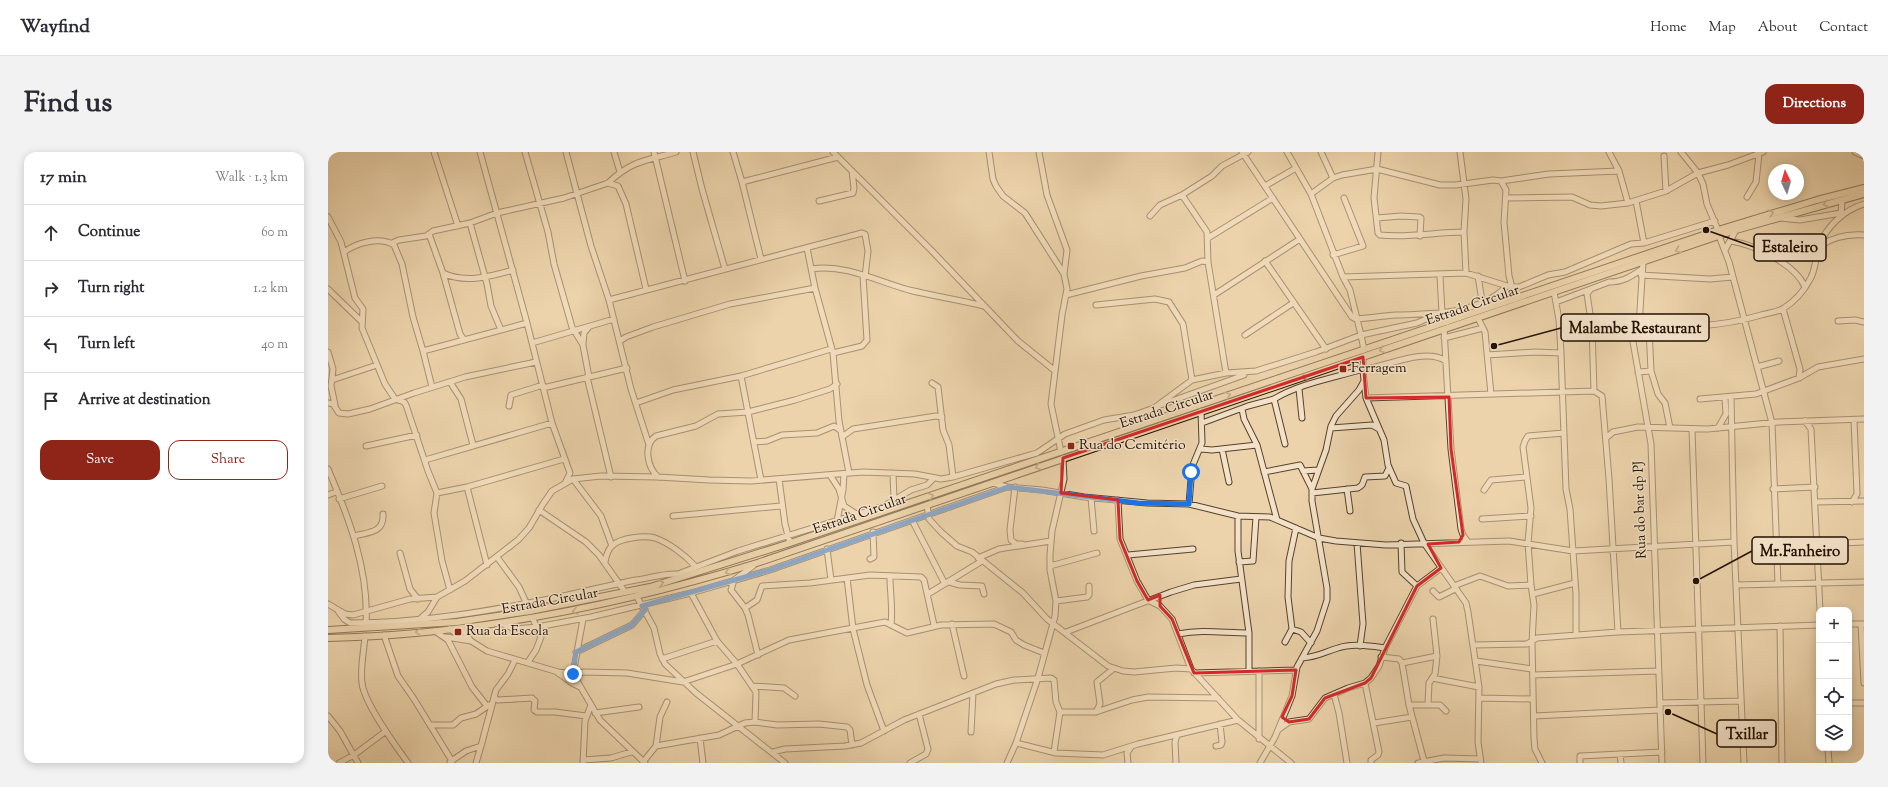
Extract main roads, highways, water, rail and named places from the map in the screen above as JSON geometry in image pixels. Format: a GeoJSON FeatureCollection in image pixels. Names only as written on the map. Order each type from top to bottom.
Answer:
{"type":"FeatureCollection","features":[{"type":"Feature","properties":{"kind":"main road","name":"Estrada Circular"},"geometry":{"type":"LineString","coordinates":[[328,638],[450,630],[533,619],[683,586],[757,563],[993,483],[1157,419],[1515,299],[1818,200],[1864,188]]}},
{"type":"Feature","properties":{"kind":"main road","name":"Estrada Circular"},"geometry":{"type":"LineString","coordinates":[[328,630],[365,625],[457,622],[530,612],[650,587],[790,544],[860,517],[1201,411],[1643,262],[1718,233],[1736,230],[1864,194]]}},
{"type":"Feature","properties":{"kind":"place","name":"Estaleiro"},"geometry":{"type":"Point","coordinates":[1706,230]}},
{"type":"Feature","properties":{"kind":"place","name":"Malambe Restaurant"},"geometry":{"type":"Point","coordinates":[1494,346]}},
{"type":"Feature","properties":{"kind":"place","name":"Ferragem"},"geometry":{"type":"Point","coordinates":[1343,369]}},
{"type":"Feature","properties":{"kind":"place","name":"Rua do Cemitério"},"geometry":{"type":"Point","coordinates":[1071,446]}},
{"type":"Feature","properties":{"kind":"place","name":"Mr.Fanheiro"},"geometry":{"type":"Point","coordinates":[1696,581]}},
{"type":"Feature","properties":{"kind":"place","name":"Rua da Escola"},"geometry":{"type":"Point","coordinates":[458,632]}},
{"type":"Feature","properties":{"kind":"place","name":"Txillar"},"geometry":{"type":"Point","coordinates":[1668,712]}}]}
